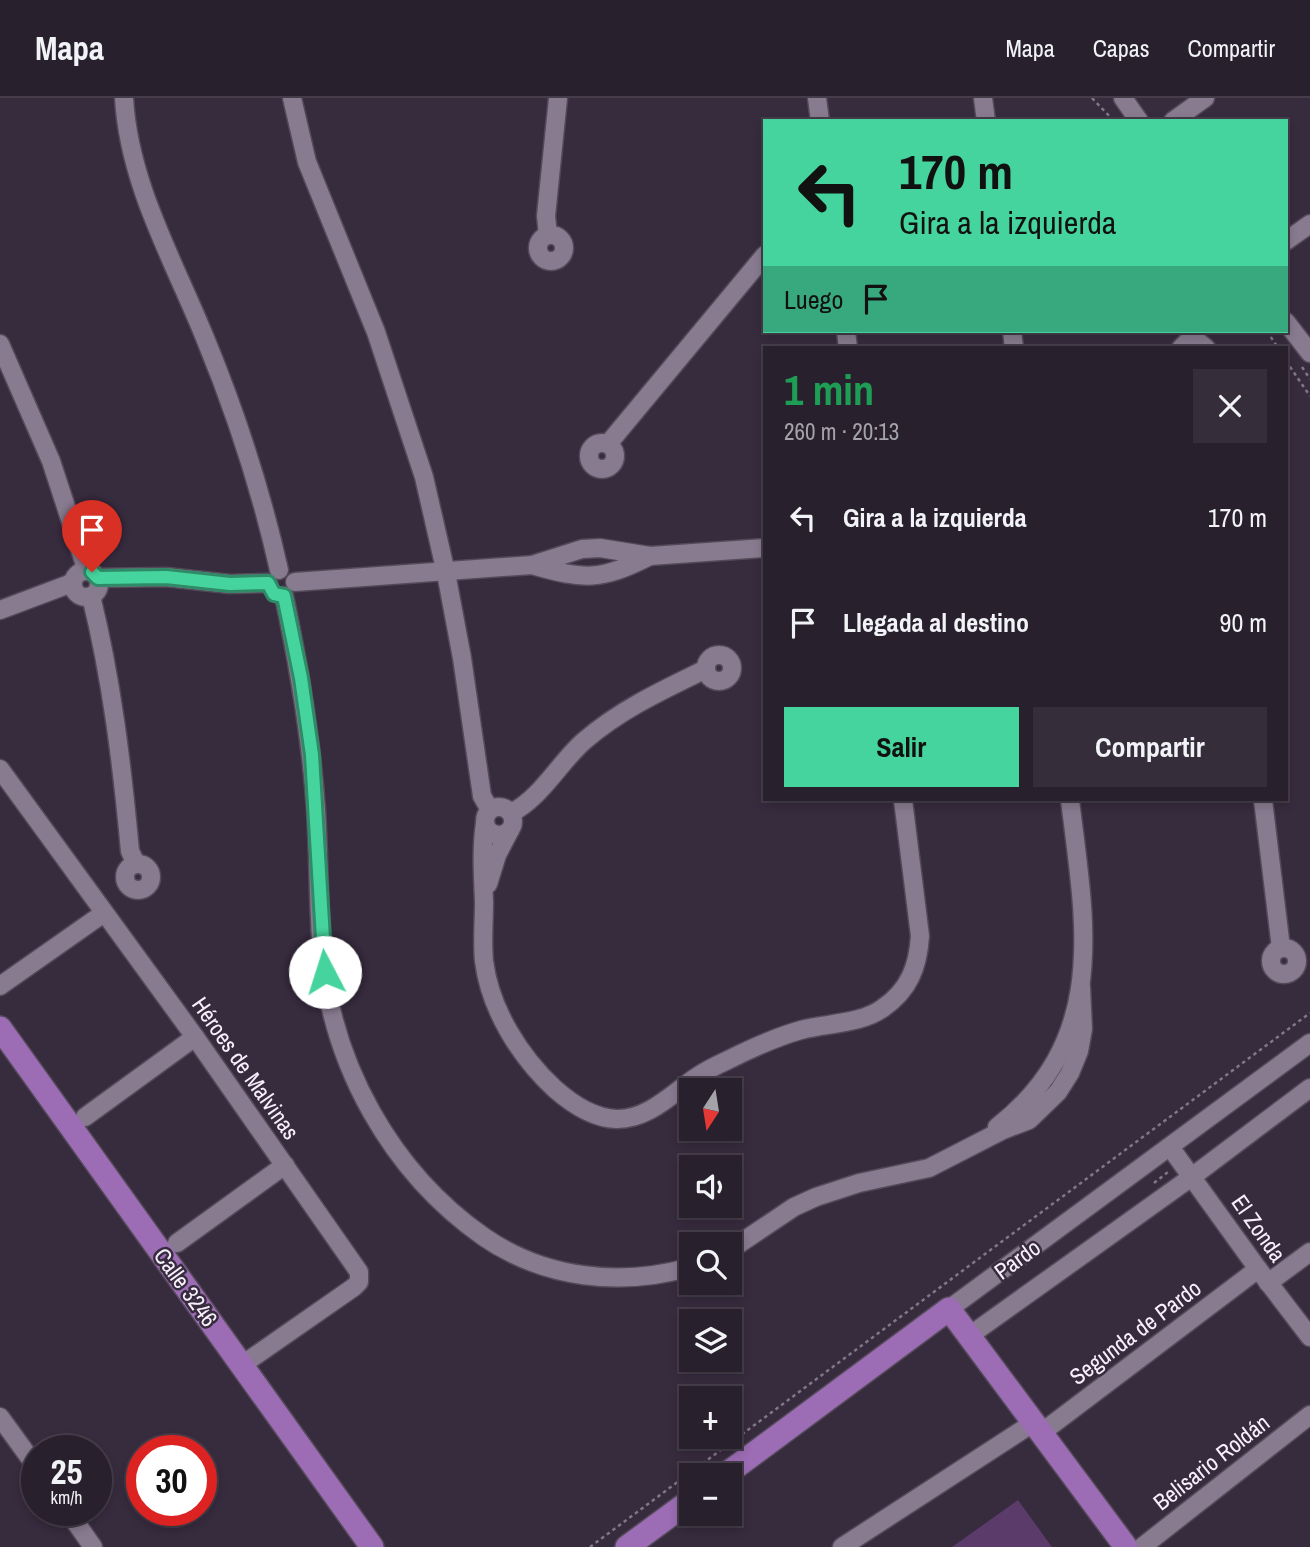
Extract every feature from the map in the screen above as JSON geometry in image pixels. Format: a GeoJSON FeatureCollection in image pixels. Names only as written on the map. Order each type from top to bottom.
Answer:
{"type":"FeatureCollection","features":[{"type":"Feature","properties":{"kind":"main road","name":"Calle 3246"},"geometry":{"type":"LineString","coordinates":[[0,1028],[372,1547]]}},
{"type":"Feature","properties":{"kind":"main road"},"geometry":{"type":"LineString","coordinates":[[949,1309],[1126,1547]]}},
{"type":"Feature","properties":{"kind":"main road","name":"Pardo"},"geometry":{"type":"LineString","coordinates":[[740,1463],[949,1309]]}},
{"type":"Feature","properties":{"kind":"main road"},"geometry":{"type":"LineString","coordinates":[[627,1547],[679,1509]]}},
{"type":"Feature","properties":{"kind":"street"},"geometry":{"type":"LineString","coordinates":[[124,98],[132,157],[144,197],[205,339],[251,462],[273,576]]}},
{"type":"Feature","properties":{"kind":"street"},"geometry":{"type":"LineString","coordinates":[[292,98],[313,180],[345,252],[398,391],[424,477],[462,658],[488,830],[502,835],[525,805],[582,743],[622,712],[706,669]]}},
{"type":"Feature","properties":{"kind":"street"},"geometry":{"type":"LineString","coordinates":[[548,235],[546,216],[558,98]]}},
{"type":"Feature","properties":{"kind":"street"},"geometry":{"type":"LineString","coordinates":[[817,98],[820,119]]}},
{"type":"Feature","properties":{"kind":"street"},"geometry":{"type":"LineString","coordinates":[[984,98],[986,119]]}},
{"type":"Feature","properties":{"kind":"street"},"geometry":{"type":"LineString","coordinates":[[1123,98],[1138,119]]}},
{"type":"Feature","properties":{"kind":"street"},"geometry":{"type":"LineString","coordinates":[[1176,119],[1205,98]]}},
{"type":"Feature","properties":{"kind":"street"},"geometry":{"type":"LineString","coordinates":[[1288,240],[1310,224]]}},
{"type":"Feature","properties":{"kind":"street"},"geometry":{"type":"LineString","coordinates":[[608,444],[763,257]]}},
{"type":"Feature","properties":{"kind":"street"},"geometry":{"type":"LineString","coordinates":[[1288,325],[1310,353]]}},
{"type":"Feature","properties":{"kind":"street"},"geometry":{"type":"LineString","coordinates":[[1183,346],[1196,340],[1204,346]]}},
{"type":"Feature","properties":{"kind":"street"},"geometry":{"type":"LineString","coordinates":[[0,344],[51,461],[97,591],[90,596],[78,595],[72,583]]}},
{"type":"Feature","properties":{"kind":"street"},"geometry":{"type":"LineString","coordinates":[[289,589],[532,565],[582,549],[600,548],[650,556],[763,548]]}},
{"type":"Feature","properties":{"kind":"street"},"geometry":{"type":"LineString","coordinates":[[532,565],[566,575],[602,575],[622,570],[650,556]]}},
{"type":"Feature","properties":{"kind":"street"},"geometry":{"type":"LineString","coordinates":[[0,608],[72,583],[79,572],[238,584],[288,571],[312,755],[322,952],[328,995],[352,1074],[378,1122],[402,1159],[447,1208],[485,1238],[519,1257],[588,1277],[648,1277],[679,1270]]}},
{"type":"Feature","properties":{"kind":"street"},"geometry":{"type":"LineString","coordinates":[[90,596],[101,638],[118,732],[130,851],[135,864]]}},
{"type":"Feature","properties":{"kind":"street","name":"Héroes de Malvinas"},"geometry":{"type":"LineString","coordinates":[[4,782],[195,1037],[359,1272],[359,1282],[355,1287],[242,1365]]}},
{"type":"Feature","properties":{"kind":"street"},"geometry":{"type":"LineString","coordinates":[[511,822],[502,807],[488,816],[482,841],[483,945],[488,978],[500,1013],[516,1042],[546,1080],[573,1102],[600,1116],[616,1119],[628,1118],[661,1103],[698,1076],[752,1048],[801,1030],[873,1014],[894,1000],[906,987],[914,975],[920,936],[904,801]]}},
{"type":"Feature","properties":{"kind":"street"},"geometry":{"type":"LineString","coordinates":[[975,1145],[1006,1120],[1046,1074],[1061,1051],[1074,1019],[1081,987],[1085,941],[1070,801]]}},
{"type":"Feature","properties":{"kind":"street"},"geometry":{"type":"LineString","coordinates":[[1263,801],[1281,948]]}},
{"type":"Feature","properties":{"kind":"street"},"geometry":{"type":"LineString","coordinates":[[484,908],[491,873],[511,822]]}},
{"type":"Feature","properties":{"kind":"street"},"geometry":{"type":"LineString","coordinates":[[0,986],[104,913]]}},
{"type":"Feature","properties":{"kind":"street"},"geometry":{"type":"LineString","coordinates":[[742,1242],[816,1197],[859,1183],[929,1168],[1029,1120],[1063,1085],[1070,1073],[1083,1029],[1081,987]]}},
{"type":"Feature","properties":{"kind":"street"},"geometry":{"type":"LineString","coordinates":[[85,1117],[195,1037]]}},
{"type":"Feature","properties":{"kind":"street","name":"Pardo"},"geometry":{"type":"LineString","coordinates":[[949,1309],[1310,1043]]}},
{"type":"Feature","properties":{"kind":"street"},"geometry":{"type":"LineString","coordinates":[[1046,1074],[1063,1085]]}},
{"type":"Feature","properties":{"kind":"street","name":"Pardo"},"geometry":{"type":"LineString","coordinates":[[969,1336],[1193,1176],[1310,1088]]}},
{"type":"Feature","properties":{"kind":"street","name":"El Zonda"},"geometry":{"type":"LineString","coordinates":[[1170,1147],[1310,1337]]}},
{"type":"Feature","properties":{"kind":"street"},"geometry":{"type":"LineString","coordinates":[[177,1242],[285,1165]]}},
{"type":"Feature","properties":{"kind":"street","name":"Segunda de Pardo"},"geometry":{"type":"LineString","coordinates":[[842,1547],[1037,1428],[1263,1276],[1310,1252]]}},
{"type":"Feature","properties":{"kind":"street","name":"Belisario Roldán"},"geometry":{"type":"LineString","coordinates":[[1142,1547],[1310,1415]]}},
{"type":"Feature","properties":{"kind":"street"},"geometry":{"type":"LineString","coordinates":[[0,1417],[21,1446]]}},
{"type":"Feature","properties":{"kind":"street"},"geometry":{"type":"LineString","coordinates":[[78,1526],[93,1547]]}},
{"type":"Feature","properties":{"kind":"path"},"geometry":{"type":"LineString","coordinates":[[1092,98],[1112,119]]}},
{"type":"Feature","properties":{"kind":"path"},"geometry":{"type":"LineString","coordinates":[[1288,364],[1310,396]]}},
{"type":"Feature","properties":{"kind":"path"},"geometry":{"type":"LineString","coordinates":[[590,1547],[1310,1013]]}},
{"type":"Feature","properties":{"kind":"shaded area"},"geometry":{"type":"Polygon","coordinates":[[[1018,1500],[1052,1547],[952,1547],[1018,1500]]]}},
{"type":"Feature","properties":{"kind":"route"},"geometry":{"type":"LineString","coordinates":[[92,572],[98,578],[143,576],[247,585],[268,583],[270,591],[284,596],[301,678],[312,755],[325,972]]}}]}
